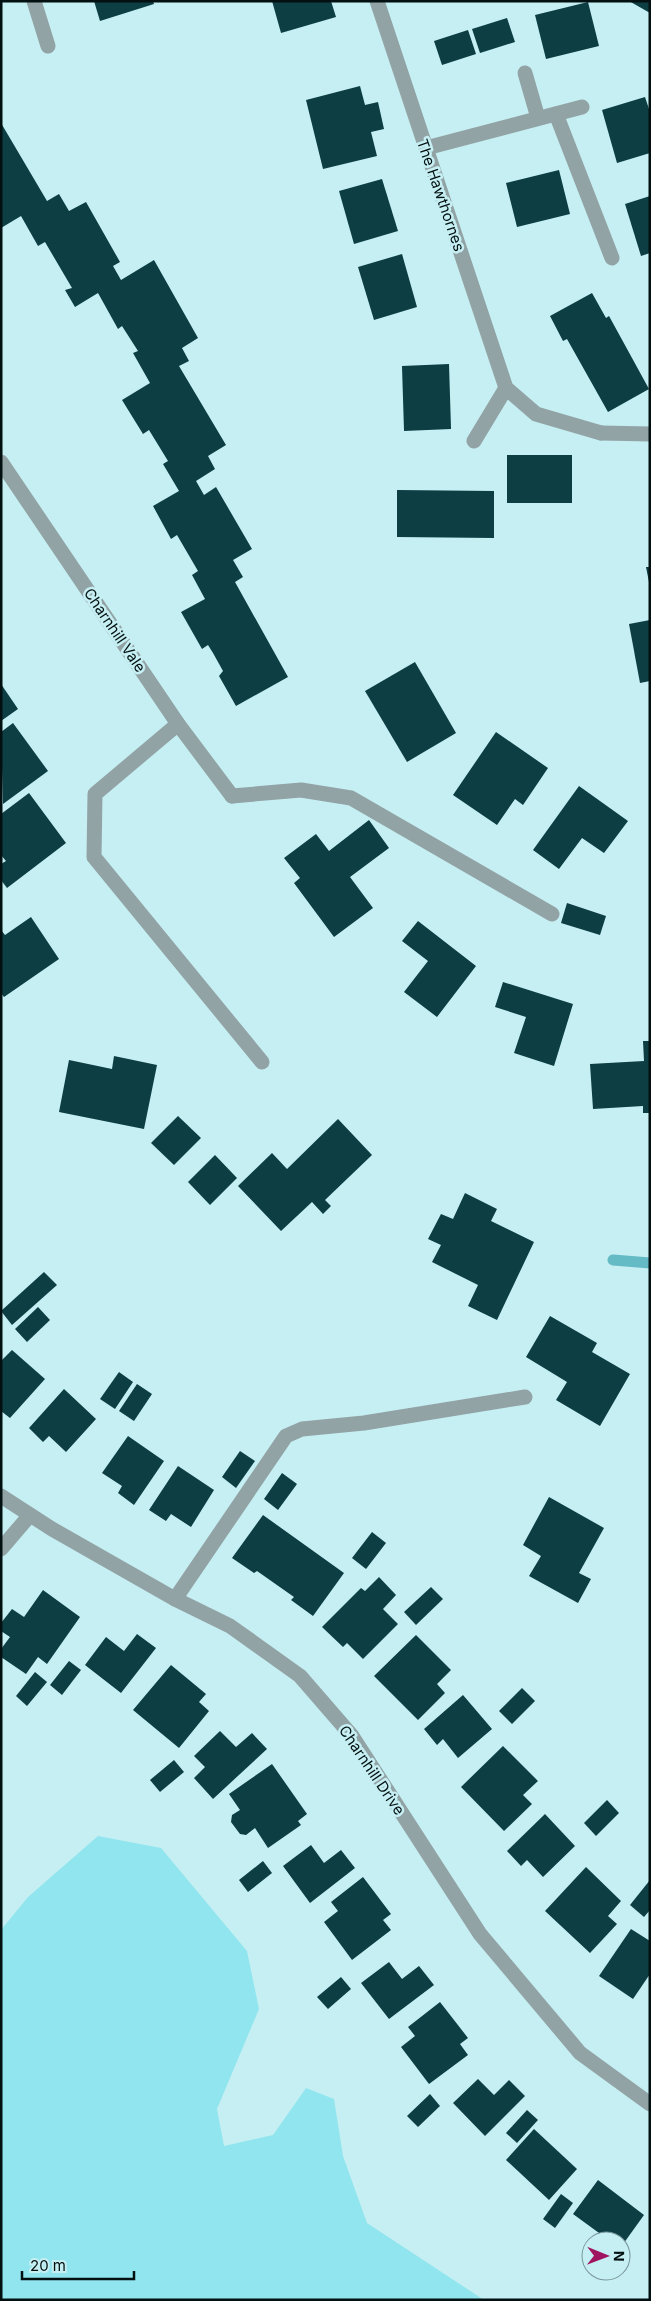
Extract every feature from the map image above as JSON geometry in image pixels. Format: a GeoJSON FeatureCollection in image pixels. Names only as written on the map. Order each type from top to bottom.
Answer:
{"type":"FeatureCollection","features":[{"type":"Feature","properties":{"kind":"street"},"geometry":{"type":"LineString","coordinates":[[34,1],[48,46]]}},
{"type":"Feature","properties":{"kind":"street","name":"The Hawthornes"},"geometry":{"type":"LineString","coordinates":[[376,1],[506,388]]}},
{"type":"Feature","properties":{"kind":"street"},"geometry":{"type":"LineString","coordinates":[[525,73],[538,118]]}},
{"type":"Feature","properties":{"kind":"street"},"geometry":{"type":"LineString","coordinates":[[426,148],[582,107]]}},
{"type":"Feature","properties":{"kind":"street"},"geometry":{"type":"LineString","coordinates":[[556,114],[612,258]]}},
{"type":"Feature","properties":{"kind":"street"},"geometry":{"type":"LineString","coordinates":[[474,441],[506,388],[536,414],[601,433],[650,434]]}},
{"type":"Feature","properties":{"kind":"street","name":"Charnhill Vale"},"geometry":{"type":"LineString","coordinates":[[1,462],[178,724],[232,796],[301,790],[351,798],[552,914]]}},
{"type":"Feature","properties":{"kind":"street"},"geometry":{"type":"LineString","coordinates":[[178,724],[95,794],[94,857],[262,1062]]}},
{"type":"Feature","properties":{"kind":"street"},"geometry":{"type":"LineString","coordinates":[[175,1599],[286,1436],[302,1429],[364,1423],[525,1397]]}},
{"type":"Feature","properties":{"kind":"street","name":"Charnhill Drive"},"geometry":{"type":"LineString","coordinates":[[1,1496],[175,1599],[230,1626],[300,1676],[352,1736],[480,1934],[580,2053],[650,2104]]}},
{"type":"Feature","properties":{"kind":"street"},"geometry":{"type":"LineString","coordinates":[[1,1549],[30,1514]]}},
{"type":"Feature","properties":{"kind":"shaded area"},"geometry":{"type":"Polygon","coordinates":[[[98,1836],[161,1848],[247,1951],[259,2009],[217,2109],[224,2146],[273,2135],[306,2088],[334,2099],[343,2156],[367,2223],[484,2300],[1,2300],[1,1930],[28,1897],[98,1836]]]}},
{"type":"Feature","properties":{"kind":"building"},"geometry":{"type":"Polygon","coordinates":[[[94,1],[153,1],[154,4],[100,21],[94,1]]]}},
{"type":"Feature","properties":{"kind":"building"},"geometry":{"type":"Polygon","coordinates":[[[272,1],[331,1],[336,17],[281,33],[272,1]]]}},
{"type":"Feature","properties":{"kind":"building"},"geometry":{"type":"Polygon","coordinates":[[[629,1],[650,1],[650,13],[629,1]]]}},
{"type":"Feature","properties":{"kind":"building"},"geometry":{"type":"Polygon","coordinates":[[[588,2],[599,46],[546,59],[535,15],[588,2]]]}},
{"type":"Feature","properties":{"kind":"building"},"geometry":{"type":"Polygon","coordinates":[[[507,18],[515,42],[480,53],[472,29],[507,18]]]}},
{"type":"Feature","properties":{"kind":"building"},"geometry":{"type":"Polygon","coordinates":[[[468,30],[476,54],[442,65],[434,41],[468,30]]]}},
{"type":"Feature","properties":{"kind":"building"},"geometry":{"type":"Polygon","coordinates":[[[360,86],[365,105],[378,102],[384,129],[371,132],[377,156],[323,169],[306,100],[360,86]]]}},
{"type":"Feature","properties":{"kind":"building"},"geometry":{"type":"Polygon","coordinates":[[[645,97],[650,112],[650,153],[617,163],[602,110],[645,97]]]}},
{"type":"Feature","properties":{"kind":"building"},"geometry":{"type":"Polygon","coordinates":[[[1,123],[47,201],[59,194],[69,211],[86,202],[120,262],[113,266],[121,280],[154,260],[198,338],[182,348],[189,361],[179,366],[226,445],[208,456],[215,469],[196,481],[204,495],[216,487],[252,549],[233,560],[243,577],[235,582],[288,677],[236,706],[219,676],[223,671],[213,653],[208,645],[202,649],[181,612],[205,599],[192,575],[198,571],[177,535],[171,539],[153,506],[179,491],[163,464],[168,461],[149,430],[143,434],[122,400],[150,383],[133,353],[138,351],[122,326],[118,329],[98,293],[75,307],[65,290],[72,288],[45,242],[38,246],[21,216],[1,228],[1,123]]]}},
{"type":"Feature","properties":{"kind":"building"},"geometry":{"type":"Polygon","coordinates":[[[559,170],[570,214],[517,227],[506,183],[559,170]]]}},
{"type":"Feature","properties":{"kind":"building"},"geometry":{"type":"Polygon","coordinates":[[[382,179],[398,231],[354,244],[339,191],[382,179]]]}},
{"type":"Feature","properties":{"kind":"building"},"geometry":{"type":"Polygon","coordinates":[[[650,196],[650,253],[641,256],[625,204],[650,196]]]}},
{"type":"Feature","properties":{"kind":"building"},"geometry":{"type":"Polygon","coordinates":[[[402,254],[417,307],[374,320],[358,267],[402,254]]]}},
{"type":"Feature","properties":{"kind":"building"},"geometry":{"type":"Polygon","coordinates":[[[592,293],[606,318],[609,316],[649,389],[608,412],[567,339],[563,341],[550,316],[592,293]]]}},
{"type":"Feature","properties":{"kind":"building"},"geometry":{"type":"Polygon","coordinates":[[[449,364],[451,429],[404,431],[402,366],[449,364]]]}},
{"type":"Feature","properties":{"kind":"building"},"geometry":{"type":"Polygon","coordinates":[[[507,455],[572,455],[572,503],[507,503],[507,455]]]}},
{"type":"Feature","properties":{"kind":"building"},"geometry":{"type":"Polygon","coordinates":[[[397,490],[494,491],[494,538],[397,537],[397,490]]]}},
{"type":"Feature","properties":{"kind":"building"},"geometry":{"type":"Polygon","coordinates":[[[646,567],[650,567],[650,582],[649,582],[646,567]]]}},
{"type":"Feature","properties":{"kind":"building"},"geometry":{"type":"Polygon","coordinates":[[[650,620],[650,681],[640,683],[629,624],[650,620]]]}},
{"type":"Feature","properties":{"kind":"building"},"geometry":{"type":"Polygon","coordinates":[[[415,662],[456,733],[407,762],[365,691],[415,662]]]}},
{"type":"Feature","properties":{"kind":"building"},"geometry":{"type":"Polygon","coordinates":[[[1,684],[18,709],[1,721],[1,684]]]}},
{"type":"Feature","properties":{"kind":"building"},"geometry":{"type":"Polygon","coordinates":[[[13,723],[48,771],[3,804],[1,732],[13,723]]]}},
{"type":"Feature","properties":{"kind":"building"},"geometry":{"type":"Polygon","coordinates":[[[496,732],[548,768],[523,805],[515,799],[497,825],[453,795],[496,732]]]}},
{"type":"Feature","properties":{"kind":"building"},"geometry":{"type":"Polygon","coordinates":[[[579,786],[628,821],[604,853],[582,838],[559,869],[533,850],[579,786]]]}},
{"type":"Feature","properties":{"kind":"building"},"geometry":{"type":"Polygon","coordinates":[[[29,793],[66,843],[7,888],[1,880],[1,864],[6,861],[1,855],[1,814],[29,793]]]}},
{"type":"Feature","properties":{"kind":"building"},"geometry":{"type":"Polygon","coordinates":[[[369,820],[389,848],[350,877],[373,908],[334,937],[294,883],[300,878],[284,858],[316,834],[329,851],[369,820]]]}},
{"type":"Feature","properties":{"kind":"building"},"geometry":{"type":"Polygon","coordinates":[[[567,903],[606,916],[600,935],[561,923],[567,903]]]}},
{"type":"Feature","properties":{"kind":"building"},"geometry":{"type":"Polygon","coordinates":[[[31,917],[59,959],[4,997],[1,993],[1,930],[5,935],[31,917]]]}},
{"type":"Feature","properties":{"kind":"building"},"geometry":{"type":"Polygon","coordinates":[[[418,921],[476,966],[437,1017],[404,992],[428,961],[402,941],[418,921]]]}},
{"type":"Feature","properties":{"kind":"building"},"geometry":{"type":"Polygon","coordinates":[[[503,982],[573,1004],[554,1066],[514,1053],[526,1017],[495,1007],[503,982]]]}},
{"type":"Feature","properties":{"kind":"building"},"geometry":{"type":"Polygon","coordinates":[[[643,1041],[650,1041],[650,1113],[643,1113],[643,1106],[593,1109],[590,1064],[644,1061],[643,1041]]]}},
{"type":"Feature","properties":{"kind":"building"},"geometry":{"type":"Polygon","coordinates":[[[114,1056],[157,1065],[144,1129],[59,1112],[69,1060],[112,1069],[114,1056]]]}},
{"type":"Feature","properties":{"kind":"building"},"geometry":{"type":"Polygon","coordinates":[[[178,1116],[201,1138],[174,1165],[151,1143],[178,1116]]]}},
{"type":"Feature","properties":{"kind":"building"},"geometry":{"type":"Polygon","coordinates":[[[338,1119],[372,1155],[325,1200],[331,1206],[323,1214],[312,1202],[281,1231],[238,1186],[272,1153],[287,1169],[338,1119]]]}},
{"type":"Feature","properties":{"kind":"building"},"geometry":{"type":"Polygon","coordinates":[[[215,1155],[237,1178],[210,1205],[188,1182],[215,1155]]]}},
{"type":"Feature","properties":{"kind":"building"},"geometry":{"type":"Polygon","coordinates":[[[465,1193],[497,1209],[491,1221],[534,1242],[497,1320],[468,1306],[478,1285],[432,1262],[441,1245],[428,1239],[441,1214],[453,1219],[465,1193]]]}},
{"type":"Feature","properties":{"kind":"building"},"geometry":{"type":"Polygon","coordinates":[[[44,1272],[57,1285],[12,1325],[1,1311],[44,1272]]]}},
{"type":"Feature","properties":{"kind":"building"},"geometry":{"type":"Polygon","coordinates":[[[38,1307],[50,1320],[27,1342],[15,1329],[38,1307]]]}},
{"type":"Feature","properties":{"kind":"building"},"geometry":{"type":"Polygon","coordinates":[[[550,1316],[597,1343],[592,1352],[630,1374],[600,1426],[556,1400],[567,1382],[526,1357],[550,1316]]]}},
{"type":"Feature","properties":{"kind":"building"},"geometry":{"type":"Polygon","coordinates":[[[12,1350],[45,1379],[10,1418],[1,1411],[1,1361],[12,1350]]]}},
{"type":"Feature","properties":{"kind":"building"},"geometry":{"type":"Polygon","coordinates":[[[119,1372],[133,1382],[115,1409],[100,1399],[119,1372]]]}},
{"type":"Feature","properties":{"kind":"building"},"geometry":{"type":"Polygon","coordinates":[[[137,1384],[152,1394],[134,1421],[119,1411],[137,1384]]]}},
{"type":"Feature","properties":{"kind":"building"},"geometry":{"type":"Polygon","coordinates":[[[64,1389],[96,1419],[66,1452],[49,1436],[43,1442],[29,1428],[64,1389]]]}},
{"type":"Feature","properties":{"kind":"building"},"geometry":{"type":"Polygon","coordinates":[[[128,1436],[164,1461],[134,1505],[118,1493],[122,1486],[102,1473],[128,1436]]]}},
{"type":"Feature","properties":{"kind":"building"},"geometry":{"type":"Polygon","coordinates":[[[240,1451],[255,1461],[236,1488],[222,1477],[240,1451]]]}},
{"type":"Feature","properties":{"kind":"building"},"geometry":{"type":"Polygon","coordinates":[[[178,1466],[214,1490],[191,1527],[171,1514],[166,1521],[149,1510],[178,1466]]]}},
{"type":"Feature","properties":{"kind":"building"},"geometry":{"type":"Polygon","coordinates":[[[282,1473],[297,1484],[278,1510],[264,1499],[282,1473]]]}},
{"type":"Feature","properties":{"kind":"building"},"geometry":{"type":"Polygon","coordinates":[[[549,1497],[604,1528],[579,1573],[591,1579],[578,1603],[529,1576],[541,1556],[523,1545],[549,1497]]]}},
{"type":"Feature","properties":{"kind":"building"},"geometry":{"type":"Polygon","coordinates":[[[263,1515],[344,1573],[313,1616],[291,1600],[294,1597],[257,1571],[254,1573],[232,1558],[263,1515]]]}},
{"type":"Feature","properties":{"kind":"building"},"geometry":{"type":"Polygon","coordinates":[[[372,1532],[386,1543],[366,1569],[352,1558],[372,1532]]]}},
{"type":"Feature","properties":{"kind":"building"},"geometry":{"type":"Polygon","coordinates":[[[379,1577],[396,1595],[383,1609],[398,1624],[363,1659],[347,1643],[343,1647],[322,1627],[361,1588],[365,1591],[379,1577]]]}},
{"type":"Feature","properties":{"kind":"building"},"geometry":{"type":"Polygon","coordinates":[[[431,1587],[443,1599],[416,1625],[404,1612],[431,1587]]]}},
{"type":"Feature","properties":{"kind":"building"},"geometry":{"type":"Polygon","coordinates":[[[43,1590],[80,1617],[47,1664],[38,1657],[26,1674],[1,1657],[1,1649],[10,1637],[1,1631],[1,1623],[12,1609],[24,1617],[43,1590]]]}},
{"type":"Feature","properties":{"kind":"building"},"geometry":{"type":"Polygon","coordinates":[[[137,1634],[156,1648],[121,1693],[85,1665],[106,1637],[124,1651],[137,1634]]]}},
{"type":"Feature","properties":{"kind":"building"},"geometry":{"type":"Polygon","coordinates":[[[416,1635],[451,1670],[437,1684],[445,1693],[418,1720],[374,1676],[416,1635]]]}},
{"type":"Feature","properties":{"kind":"building"},"geometry":{"type":"Polygon","coordinates":[[[69,1661],[81,1670],[62,1695],[50,1685],[69,1661]]]}},
{"type":"Feature","properties":{"kind":"building"},"geometry":{"type":"Polygon","coordinates":[[[171,1665],[206,1694],[199,1702],[209,1711],[179,1748],[133,1710],[171,1665]]]}},
{"type":"Feature","properties":{"kind":"building"},"geometry":{"type":"Polygon","coordinates":[[[35,1672],[47,1682],[27,1706],[16,1696],[35,1672]]]}},
{"type":"Feature","properties":{"kind":"building"},"geometry":{"type":"Polygon","coordinates":[[[522,1688],[535,1701],[512,1724],[499,1711],[522,1688]]]}},
{"type":"Feature","properties":{"kind":"building"},"geometry":{"type":"Polygon","coordinates":[[[463,1695],[492,1729],[458,1758],[443,1739],[437,1745],[424,1729],[463,1695]]]}},
{"type":"Feature","properties":{"kind":"building"},"geometry":{"type":"Polygon","coordinates":[[[220,1731],[236,1747],[252,1733],[267,1749],[213,1799],[194,1778],[205,1767],[194,1756],[220,1731]]]}},
{"type":"Feature","properties":{"kind":"building"},"geometry":{"type":"Polygon","coordinates":[[[503,1746],[538,1781],[523,1795],[532,1804],[504,1831],[461,1787],[503,1746]]]}},
{"type":"Feature","properties":{"kind":"building"},"geometry":{"type":"Polygon","coordinates":[[[174,1760],[184,1772],[160,1792],[150,1780],[174,1760]]]}},
{"type":"Feature","properties":{"kind":"building"},"geometry":{"type":"Polygon","coordinates":[[[272,1764],[307,1814],[298,1821],[301,1825],[268,1848],[255,1828],[246,1835],[240,1834],[231,1822],[232,1815],[240,1810],[229,1794],[272,1764]]]}},
{"type":"Feature","properties":{"kind":"building"},"geometry":{"type":"Polygon","coordinates":[[[607,1800],[619,1813],[596,1836],[584,1823],[607,1800]]]}},
{"type":"Feature","properties":{"kind":"building"},"geometry":{"type":"Polygon","coordinates":[[[545,1814],[575,1846],[543,1877],[527,1860],[521,1866],[507,1851],[545,1814]]]}},
{"type":"Feature","properties":{"kind":"building"},"geometry":{"type":"Polygon","coordinates":[[[311,1845],[324,1863],[341,1850],[355,1868],[310,1903],[283,1866],[311,1845]]]}},
{"type":"Feature","properties":{"kind":"building"},"geometry":{"type":"Polygon","coordinates":[[[263,1861],[272,1873],[248,1892],[239,1880],[263,1861]]]}},
{"type":"Feature","properties":{"kind":"building"},"geometry":{"type":"Polygon","coordinates":[[[586,1867],[621,1901],[608,1916],[617,1924],[590,1953],[545,1911],[586,1867]]]}},
{"type":"Feature","properties":{"kind":"building"},"geometry":{"type":"Polygon","coordinates":[[[363,1877],[391,1914],[383,1920],[391,1930],[352,1960],[324,1922],[338,1911],[331,1902],[363,1877]]]}},
{"type":"Feature","properties":{"kind":"building"},"geometry":{"type":"Polygon","coordinates":[[[650,1880],[650,1910],[644,1917],[630,1905],[650,1880]]]}},
{"type":"Feature","properties":{"kind":"building"},"geometry":{"type":"Polygon","coordinates":[[[631,1929],[650,1941],[650,1974],[633,1999],[599,1976],[631,1929]]]}},
{"type":"Feature","properties":{"kind":"building"},"geometry":{"type":"Polygon","coordinates":[[[389,1962],[402,1979],[419,1966],[434,1985],[389,2019],[361,1983],[389,1962]]]}},
{"type":"Feature","properties":{"kind":"building"},"geometry":{"type":"Polygon","coordinates":[[[341,1977],[351,1989],[328,2009],[317,1997],[341,1977]]]}},
{"type":"Feature","properties":{"kind":"building"},"geometry":{"type":"Polygon","coordinates":[[[440,2002],[468,2038],[460,2044],[468,2055],[429,2084],[401,2047],[415,2036],[408,2027],[440,2002]]]}},
{"type":"Feature","properties":{"kind":"building"},"geometry":{"type":"Polygon","coordinates":[[[478,2079],[494,2095],[509,2080],[525,2096],[485,2136],[453,2103],[478,2079]]]}},
{"type":"Feature","properties":{"kind":"building"},"geometry":{"type":"Polygon","coordinates":[[[430,2094],[440,2106],[418,2127],[407,2116],[430,2094]]]}},
{"type":"Feature","properties":{"kind":"building"},"geometry":{"type":"Polygon","coordinates":[[[527,2110],[538,2120],[517,2143],[506,2133],[527,2110]]]}},
{"type":"Feature","properties":{"kind":"building"},"geometry":{"type":"Polygon","coordinates":[[[534,2129],[577,2169],[549,2200],[506,2160],[534,2129]]]}},
{"type":"Feature","properties":{"kind":"building"},"geometry":{"type":"Polygon","coordinates":[[[598,2180],[644,2215],[631,2233],[631,2231],[596,2231],[573,2214],[598,2180]]]}},
{"type":"Feature","properties":{"kind":"building"},"geometry":{"type":"Polygon","coordinates":[[[561,2194],[573,2203],[555,2228],[543,2219],[561,2194]]]}},
{"type":"Feature","properties":{"kind":"waterway"},"geometry":{"type":"LineString","coordinates":[[613,1260],[650,1263]]}}]}
